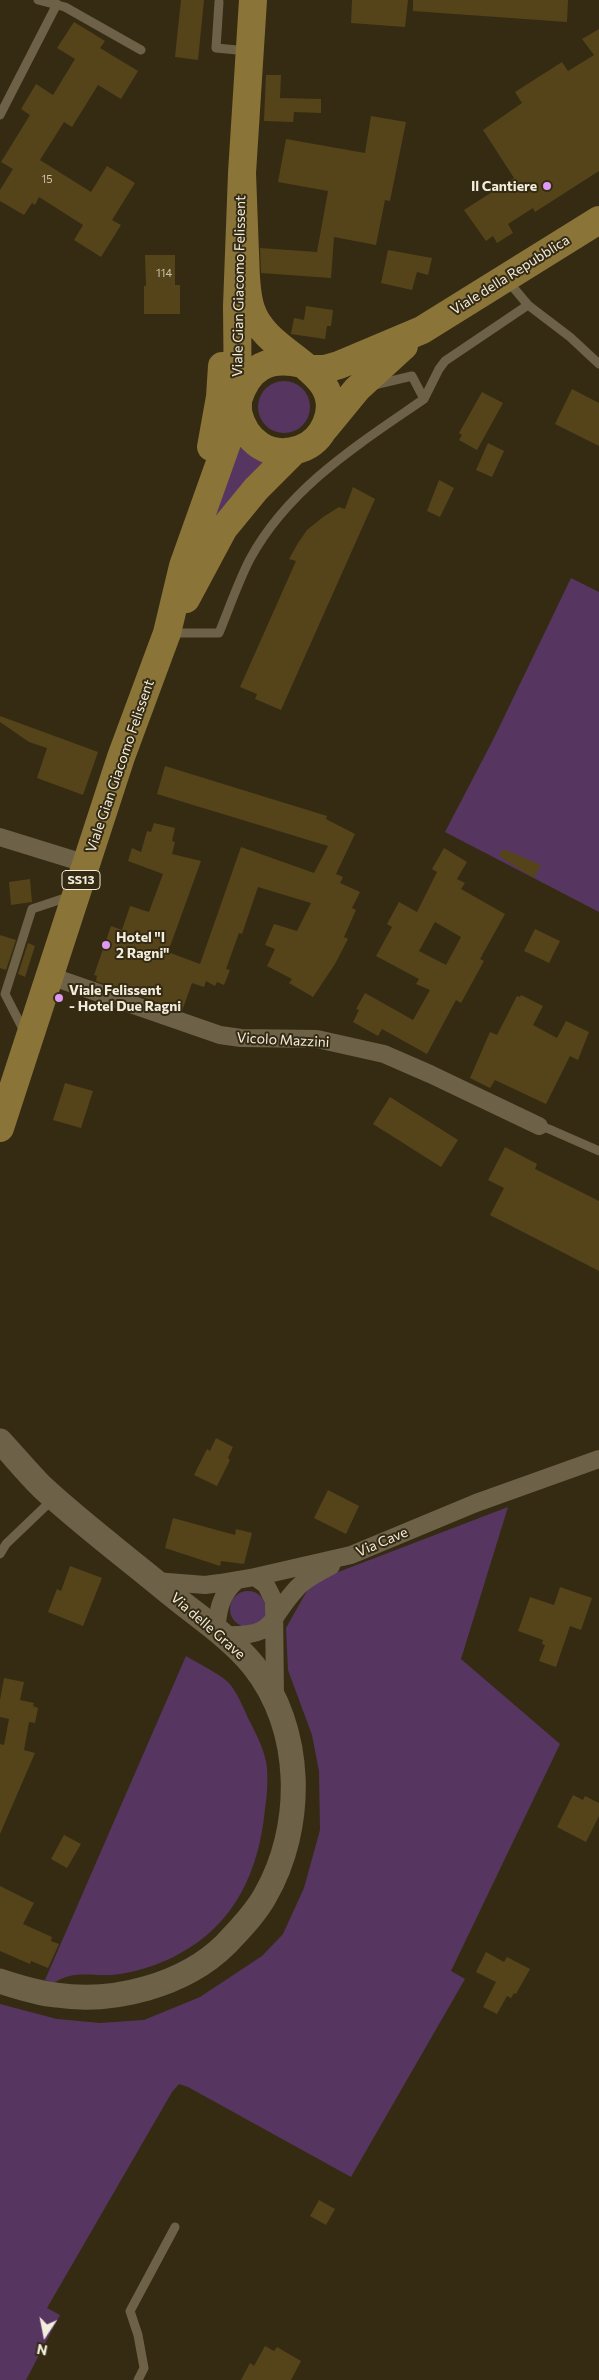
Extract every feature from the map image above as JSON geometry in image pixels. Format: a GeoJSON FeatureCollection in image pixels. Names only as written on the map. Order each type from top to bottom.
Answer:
{"type":"FeatureCollection","features":[{"type":"Feature","properties":{"kind":"main road","name":"Viale Gian Giacomo Felissent"},"geometry":{"type":"LineString","coordinates":[[242,173],[246,276],[252,312],[267,335],[320,378],[327,390],[330,404],[329,418],[324,430],[316,440],[305,448],[293,452],[268,450],[257,444],[241,424],[238,406],[237,306],[242,173],[254,0]]}},
{"type":"Feature","properties":{"kind":"main road"},"geometry":{"type":"LineString","coordinates":[[183,566],[216,420],[242,173]]}},
{"type":"Feature","properties":{"kind":"main road","name":"Viale della Repubblica"},"geometry":{"type":"LineString","coordinates":[[422,330],[599,220]]}},
{"type":"Feature","properties":{"kind":"main road"},"geometry":{"type":"LineString","coordinates":[[306,367],[325,369],[339,365],[422,330]]}},
{"type":"Feature","properties":{"kind":"main road"},"geometry":{"type":"LineString","coordinates":[[324,430],[357,389],[422,330]]}},
{"type":"Feature","properties":{"kind":"main road","name":"Viale Gian Giacomo Felissent"},"geometry":{"type":"LineString","coordinates":[[168,634],[183,566],[246,380],[262,366],[275,361],[289,361],[306,367]]}},
{"type":"Feature","properties":{"kind":"main road","name":"Viale Gian Giacomo Felissent"},"geometry":{"type":"LineString","coordinates":[[0,1128],[8,1079],[29,1040],[121,757],[168,634],[224,528],[256,489],[293,452]]}},
{"type":"Feature","properties":{"kind":"main road","name":"Via delle Grave"},"geometry":{"type":"LineString","coordinates":[[0,1441],[48,1491],[218,1633],[252,1665],[276,1703],[291,1755],[294,1802],[284,1850],[265,1896],[232,1938],[204,1961],[161,1984],[136,1991],[86,1997],[57,1996],[0,1981]]}},
{"type":"Feature","properties":{"kind":"main road","name":"Via delle Grave"},"geometry":{"type":"LineString","coordinates":[[0,1462],[48,1491]]}},
{"type":"Feature","properties":{"kind":"street"},"geometry":{"type":"LineString","coordinates":[[0,837],[86,864]]}},
{"type":"Feature","properties":{"kind":"street","name":"Vicolo Mazzini"},"geometry":{"type":"LineString","coordinates":[[50,976],[220,1035],[241,1038],[317,1039],[384,1054],[539,1126]]}},
{"type":"Feature","properties":{"kind":"street","name":"Via Cave"},"geometry":{"type":"LineString","coordinates":[[155,1581],[205,1584],[236,1581],[351,1555],[468,1507],[599,1459]]}},
{"type":"Feature","properties":{"kind":"street"},"geometry":{"type":"LineString","coordinates":[[236,1581],[224,1593],[218,1611],[218,1633],[251,1635],[258,1633],[274,1620],[298,1586],[351,1555]]}},
{"type":"Feature","properties":{"kind":"street"},"geometry":{"type":"LineString","coordinates":[[255,1577],[266,1585],[271,1592],[276,1609],[274,1620],[276,1703]]}},
{"type":"Feature","properties":{"kind":"lane"},"geometry":{"type":"LineString","coordinates":[[38,0],[57,4],[140,50]]}},
{"type":"Feature","properties":{"kind":"lane"},"geometry":{"type":"LineString","coordinates":[[219,2],[216,48],[251,51]]}},
{"type":"Feature","properties":{"kind":"lane"},"geometry":{"type":"LineString","coordinates":[[0,115],[57,4]]}},
{"type":"Feature","properties":{"kind":"lane"},"geometry":{"type":"LineString","coordinates":[[505,277],[528,305],[570,337],[599,364]]}},
{"type":"Feature","properties":{"kind":"lane"},"geometry":{"type":"LineString","coordinates":[[168,634],[220,633],[249,560],[289,503],[306,485],[357,445],[424,399],[445,361],[528,305]]}},
{"type":"Feature","properties":{"kind":"lane"},"geometry":{"type":"LineString","coordinates":[[357,389],[412,376],[424,399]]}},
{"type":"Feature","properties":{"kind":"lane"},"geometry":{"type":"LineString","coordinates":[[29,1040],[5,994],[32,909],[76,894]]}},
{"type":"Feature","properties":{"kind":"lane"},"geometry":{"type":"LineString","coordinates":[[539,1126],[549,1128],[599,1151]]}},
{"type":"Feature","properties":{"kind":"lane"},"geometry":{"type":"LineString","coordinates":[[0,1554],[3,1544],[48,1491]]}},
{"type":"Feature","properties":{"kind":"lane"},"geometry":{"type":"LineString","coordinates":[[138,2380],[144,2368],[138,2335],[130,2311],[175,2227]]}},
{"type":"Feature","properties":{"kind":"shaded area"},"geometry":{"type":"Polygon","coordinates":[[[279,381],[289,381],[303,388],[310,402],[310,412],[303,426],[289,433],[279,433],[269,429],[262,422],[258,412],[258,402],[262,392],[269,385],[279,381]]]}},
{"type":"Feature","properties":{"kind":"shaded area"},"geometry":{"type":"Polygon","coordinates":[[[239,446],[251,456],[265,463],[210,526],[239,446]]]}},
{"type":"Feature","properties":{"kind":"shaded area"},"geometry":{"type":"Polygon","coordinates":[[[571,578],[599,592],[599,912],[445,832],[493,740],[571,578]]]}},
{"type":"Feature","properties":{"kind":"shaded area"},"geometry":{"type":"Polygon","coordinates":[[[508,1507],[461,1659],[560,1744],[451,1971],[465,1979],[351,2177],[188,2087],[179,2084],[172,2092],[47,2308],[60,2315],[26,2380],[0,2380],[0,2004],[57,2019],[100,2023],[144,2020],[200,1997],[262,1956],[283,1934],[304,1888],[320,1830],[319,1771],[312,1735],[288,1670],[286,1628],[312,1582],[508,1507]]]}},
{"type":"Feature","properties":{"kind":"shaded area"},"geometry":{"type":"Polygon","coordinates":[[[248,1591],[255,1592],[261,1596],[265,1602],[265,1616],[261,1622],[255,1626],[248,1627],[241,1626],[235,1622],[231,1616],[230,1609],[231,1602],[235,1596],[241,1592],[248,1591]]]}},
{"type":"Feature","properties":{"kind":"shaded area"},"geometry":{"type":"Polygon","coordinates":[[[186,1656],[231,1685],[260,1742],[266,1761],[266,1804],[262,1832],[250,1875],[229,1912],[214,1928],[197,1943],[170,1959],[137,1970],[112,1975],[82,1974],[68,1976],[53,1983],[45,1980],[186,1656]]]}},
{"type":"Feature","properties":{"kind":"building"},"geometry":{"type":"Polygon","coordinates":[[[181,0],[204,0],[198,60],[175,57],[181,0]]]}},
{"type":"Feature","properties":{"kind":"building"},"geometry":{"type":"Polygon","coordinates":[[[352,0],[408,0],[405,27],[351,23],[352,0]]]}},
{"type":"Feature","properties":{"kind":"building"},"geometry":{"type":"Polygon","coordinates":[[[413,0],[568,0],[567,22],[413,11],[413,0]]]}},
{"type":"Feature","properties":{"kind":"building"},"geometry":{"type":"Polygon","coordinates":[[[74,22],[105,41],[100,48],[138,71],[121,99],[98,85],[72,127],[64,122],[40,160],[91,192],[107,166],[135,183],[112,220],[121,225],[101,257],[74,240],[83,225],[39,197],[35,205],[32,203],[24,215],[0,201],[0,190],[13,169],[1,162],[30,115],[21,109],[36,84],[53,95],[75,59],[57,48],[74,22]]]}},
{"type":"Feature","properties":{"kind":"building"},"geometry":{"type":"Polygon","coordinates":[[[599,29],[599,171],[535,212],[533,208],[508,224],[513,233],[497,243],[493,236],[486,241],[464,210],[514,178],[483,130],[522,103],[515,92],[562,62],[568,71],[594,55],[582,39],[599,29]]]}},
{"type":"Feature","properties":{"kind":"building"},"geometry":{"type":"Polygon","coordinates":[[[266,75],[281,75],[280,98],[321,99],[321,113],[294,112],[293,122],[264,121],[266,75]]]}},
{"type":"Feature","properties":{"kind":"building"},"geometry":{"type":"Polygon","coordinates":[[[371,116],[406,122],[390,201],[385,200],[376,245],[334,237],[331,278],[261,273],[260,248],[317,252],[328,191],[278,182],[286,139],[365,153],[371,116]]]}},
{"type":"Feature","properties":{"kind":"building"},"geometry":{"type":"Polygon","coordinates":[[[388,250],[432,258],[428,275],[417,272],[412,290],[381,283],[388,250]]]}},
{"type":"Feature","properties":{"kind":"building"},"geometry":{"type":"Polygon","coordinates":[[[145,255],[175,255],[175,285],[180,285],[180,314],[144,314],[144,286],[146,286],[145,255]]]}},
{"type":"Feature","properties":{"kind":"building"},"geometry":{"type":"Polygon","coordinates":[[[306,306],[333,310],[331,326],[327,326],[325,339],[291,334],[294,318],[304,320],[306,306]]]}},
{"type":"Feature","properties":{"kind":"building"},"geometry":{"type":"Polygon","coordinates":[[[572,389],[599,403],[599,446],[555,424],[572,389]]]}},
{"type":"Feature","properties":{"kind":"building"},"geometry":{"type":"Polygon","coordinates":[[[482,392],[503,403],[477,450],[459,440],[462,435],[459,433],[482,392]]]}},
{"type":"Feature","properties":{"kind":"building"},"geometry":{"type":"Polygon","coordinates":[[[488,443],[504,451],[492,477],[476,470],[488,443]]]}},
{"type":"Feature","properties":{"kind":"building"},"geometry":{"type":"Polygon","coordinates":[[[439,480],[454,488],[440,517],[427,511],[439,480]]]}},
{"type":"Feature","properties":{"kind":"building"},"geometry":{"type":"Polygon","coordinates":[[[353,487],[375,499],[281,710],[255,699],[257,694],[240,687],[296,561],[289,559],[298,543],[307,530],[323,517],[339,507],[345,509],[353,487]]]}},
{"type":"Feature","properties":{"kind":"building"},"geometry":{"type":"Polygon","coordinates":[[[0,716],[98,752],[83,795],[37,778],[47,748],[29,742],[0,722],[0,716]]]}},
{"type":"Feature","properties":{"kind":"building"},"geometry":{"type":"Polygon","coordinates":[[[165,766],[327,816],[326,819],[355,834],[336,874],[343,877],[340,883],[360,892],[352,908],[356,910],[344,937],[348,939],[335,964],[313,997],[289,983],[292,979],[267,966],[275,949],[265,945],[274,924],[297,931],[311,903],[258,887],[242,934],[239,933],[226,969],[230,970],[224,985],[217,982],[215,986],[206,981],[204,987],[192,983],[182,1011],[96,981],[97,976],[94,975],[111,926],[122,930],[130,906],[149,912],[163,874],[128,861],[132,848],[141,852],[147,831],[151,832],[154,823],[175,828],[172,841],[175,842],[172,854],[201,861],[168,952],[200,964],[241,847],[314,873],[328,846],[157,794],[165,766]]]}},
{"type":"Feature","properties":{"kind":"building"},"geometry":{"type":"Polygon","coordinates":[[[444,848],[467,862],[457,879],[465,883],[461,889],[505,914],[480,959],[484,961],[461,1003],[456,1000],[427,1054],[382,1029],[378,1036],[353,1022],[359,1010],[356,1009],[365,993],[413,1020],[430,990],[416,984],[419,979],[376,956],[392,927],[387,924],[399,902],[417,912],[437,872],[432,869],[444,848]],[[435,922],[419,951],[446,965],[461,937],[435,922]]]}},
{"type":"Feature","properties":{"kind":"building"},"geometry":{"type":"Polygon","coordinates":[[[503,849],[541,865],[534,878],[499,856],[503,849]]]}},
{"type":"Feature","properties":{"kind":"building"},"geometry":{"type":"Polygon","coordinates":[[[30,879],[32,902],[11,905],[9,882],[30,879]]]}},
{"type":"Feature","properties":{"kind":"building"},"geometry":{"type":"Polygon","coordinates":[[[535,929],[560,941],[549,963],[524,951],[535,929]]]}},
{"type":"Feature","properties":{"kind":"building"},"geometry":{"type":"Polygon","coordinates":[[[0,935],[16,940],[6,970],[0,968],[0,935]]]}},
{"type":"Feature","properties":{"kind":"building"},"geometry":{"type":"Polygon","coordinates":[[[28,943],[35,946],[25,977],[18,974],[28,943]]]}},
{"type":"Feature","properties":{"kind":"building"},"geometry":{"type":"Polygon","coordinates":[[[521,995],[543,1006],[533,1025],[557,1038],[566,1021],[589,1032],[578,1060],[570,1056],[546,1104],[495,1080],[490,1088],[470,1078],[490,1032],[497,1035],[517,996],[520,997],[521,995]]]}},
{"type":"Feature","properties":{"kind":"building"},"geometry":{"type":"Polygon","coordinates":[[[65,1083],[93,1091],[81,1128],[53,1120],[65,1083]]]}},
{"type":"Feature","properties":{"kind":"building"},"geometry":{"type":"Polygon","coordinates":[[[390,1097],[458,1140],[441,1167],[373,1124],[390,1097]]]}},
{"type":"Feature","properties":{"kind":"building"},"geometry":{"type":"Polygon","coordinates":[[[505,1147],[537,1164],[535,1169],[599,1201],[599,1271],[490,1215],[504,1188],[488,1180],[505,1147]]]}},
{"type":"Feature","properties":{"kind":"building"},"geometry":{"type":"Polygon","coordinates":[[[216,1438],[233,1447],[228,1458],[230,1460],[217,1486],[194,1475],[207,1449],[210,1451],[216,1438]]]}},
{"type":"Feature","properties":{"kind":"building"},"geometry":{"type":"Polygon","coordinates":[[[328,1490],[359,1506],[346,1534],[314,1518],[328,1490]]]}},
{"type":"Feature","properties":{"kind":"building"},"geometry":{"type":"Polygon","coordinates":[[[173,1518],[235,1535],[236,1529],[252,1533],[244,1564],[221,1561],[220,1566],[165,1548],[173,1518]]]}},
{"type":"Feature","properties":{"kind":"building"},"geometry":{"type":"Polygon","coordinates":[[[70,1566],[102,1578],[83,1626],[48,1612],[57,1589],[61,1591],[70,1566]]]}},
{"type":"Feature","properties":{"kind":"building"},"geometry":{"type":"Polygon","coordinates":[[[560,1587],[592,1598],[581,1630],[570,1626],[556,1667],[539,1661],[545,1645],[542,1644],[543,1640],[518,1631],[530,1597],[554,1605],[560,1587]]]}},
{"type":"Feature","properties":{"kind":"building"},"geometry":{"type":"Polygon","coordinates":[[[4,1678],[24,1682],[20,1700],[34,1703],[33,1706],[38,1708],[35,1723],[29,1722],[24,1750],[35,1753],[0,1834],[0,1744],[4,1745],[9,1719],[0,1717],[0,1700],[4,1678]]]}},
{"type":"Feature","properties":{"kind":"building"},"geometry":{"type":"Polygon","coordinates":[[[573,1795],[583,1800],[585,1796],[599,1803],[599,1816],[586,1842],[557,1827],[573,1795]]]}},
{"type":"Feature","properties":{"kind":"building"},"geometry":{"type":"Polygon","coordinates":[[[64,1835],[81,1844],[67,1868],[51,1859],[64,1835]]]}},
{"type":"Feature","properties":{"kind":"building"},"geometry":{"type":"Polygon","coordinates":[[[0,1886],[34,1903],[23,1924],[52,1937],[51,1941],[59,1944],[48,1968],[31,1961],[30,1964],[0,1951],[0,1886]]]}},
{"type":"Feature","properties":{"kind":"building"},"geometry":{"type":"Polygon","coordinates":[[[486,1952],[504,1962],[507,1957],[530,1969],[516,1994],[514,1993],[511,1998],[507,1996],[497,2014],[483,2007],[496,1982],[476,1972],[486,1952]]]}},
{"type":"Feature","properties":{"kind":"building"},"geometry":{"type":"Polygon","coordinates":[[[319,2200],[335,2209],[326,2225],[310,2216],[319,2200]]]}},
{"type":"Feature","properties":{"kind":"building"},"geometry":{"type":"Polygon","coordinates":[[[265,2346],[274,2351],[277,2347],[301,2361],[291,2380],[241,2380],[250,2363],[254,2366],[265,2346]]]}},
{"type":"Feature","properties":{"kind":"place","name":"Il Cantiere"},"geometry":{"type":"Point","coordinates":[547,186]}},
{"type":"Feature","properties":{"kind":"place","name":"Hotel \"I 2 Ragni\""},"geometry":{"type":"Point","coordinates":[106,945]}},
{"type":"Feature","properties":{"kind":"place","name":"Viale Felissent - Hotel Due Ragni"},"geometry":{"type":"Point","coordinates":[59,998]}}]}
